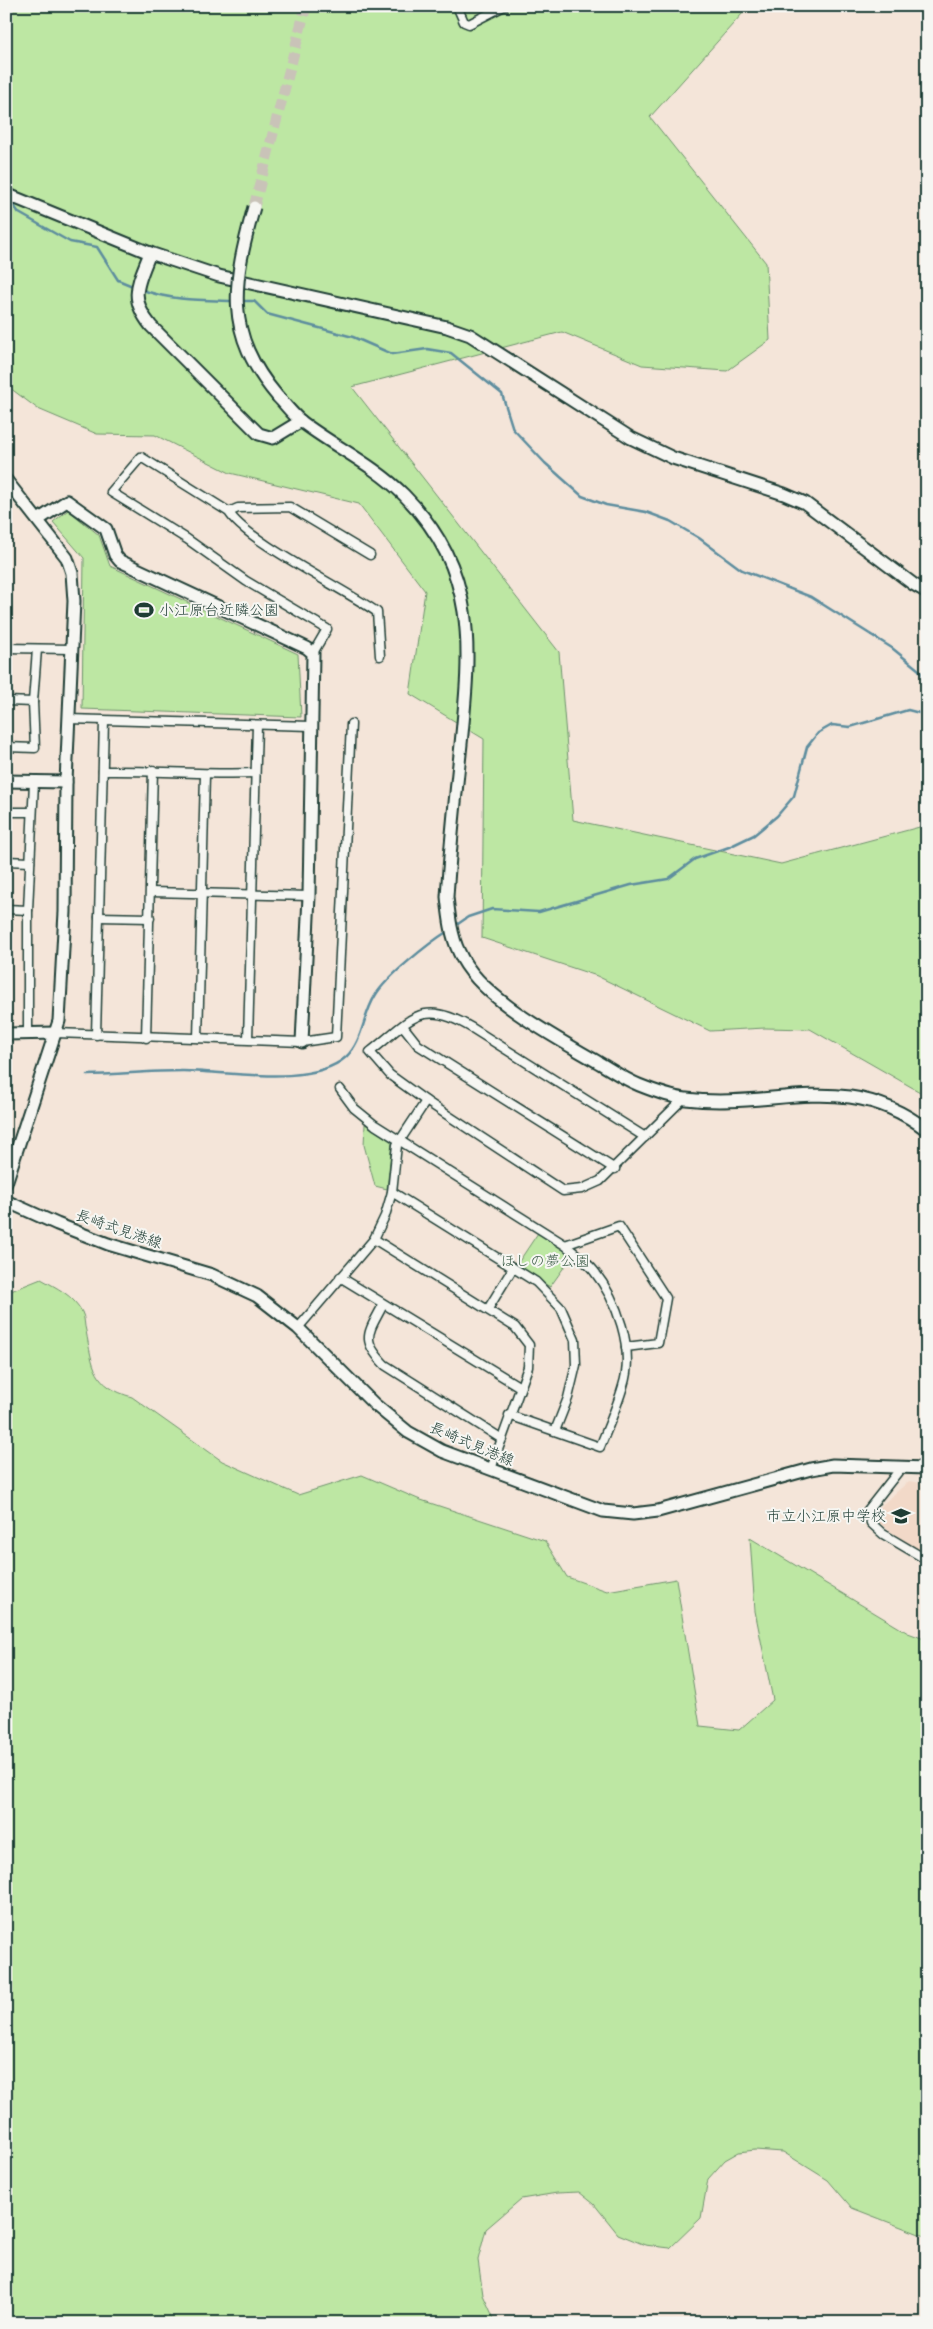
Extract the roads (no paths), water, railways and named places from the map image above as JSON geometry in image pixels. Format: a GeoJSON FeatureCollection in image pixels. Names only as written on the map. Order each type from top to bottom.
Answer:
{"type":"FeatureCollection","features":[{"type":"Feature","properties":{"kind":"street"},"geometry":{"type":"LineString","coordinates":[[457,6],[464,22],[470,24],[504,6]]}},
{"type":"Feature","properties":{"kind":"street"},"geometry":{"type":"LineString","coordinates":[[6,194],[150,253],[252,285],[447,327],[470,335],[631,438],[673,458],[784,494],[804,503],[913,584],[927,592]]}},
{"type":"Feature","properties":{"kind":"street"},"geometry":{"type":"LineString","coordinates":[[254,207],[239,260],[236,286],[237,307],[242,334],[250,353],[266,382],[300,421],[382,475],[419,511],[443,547],[452,565],[461,593],[466,612],[468,665],[447,897],[449,917],[459,953],[481,982],[498,999],[550,1033],[637,1085],[684,1098],[725,1100],[842,1095],[878,1102],[927,1130]]}},
{"type":"Feature","properties":{"kind":"street"},"geometry":{"type":"LineString","coordinates":[[150,253],[136,290],[138,306],[151,326],[259,434],[273,438],[300,421]]}},
{"type":"Feature","properties":{"kind":"street"},"geometry":{"type":"LineString","coordinates":[[302,1042],[309,896],[314,653],[327,629],[246,581],[187,539],[111,492],[141,457],[229,512],[233,519],[263,542],[377,612],[380,656]]}},
{"type":"Feature","properties":{"kind":"street"},"geometry":{"type":"LineString","coordinates":[[6,480],[67,558],[72,573],[74,601],[68,719],[65,912],[60,1021],[6,1184]]}},
{"type":"Feature","properties":{"kind":"street"},"geometry":{"type":"LineString","coordinates":[[38,520],[67,501],[106,529],[115,555],[120,561],[307,648],[314,653]]}},
{"type":"Feature","properties":{"kind":"street"},"geometry":{"type":"LineString","coordinates":[[229,512],[238,508],[290,507],[370,555]]}},
{"type":"Feature","properties":{"kind":"street"},"geometry":{"type":"LineString","coordinates":[[6,648],[71,649]]}},
{"type":"Feature","properties":{"kind":"street"},"geometry":{"type":"LineString","coordinates":[[6,747],[35,748],[33,702],[37,649]]}},
{"type":"Feature","properties":{"kind":"street"},"geometry":{"type":"LineString","coordinates":[[6,701],[33,702]]}},
{"type":"Feature","properties":{"kind":"street"},"geometry":{"type":"LineString","coordinates":[[68,719],[311,726]]}},
{"type":"Feature","properties":{"kind":"street"},"geometry":{"type":"LineString","coordinates":[[96,1035],[104,720]]}},
{"type":"Feature","properties":{"kind":"street"},"geometry":{"type":"LineString","coordinates":[[6,1034],[56,1033],[146,1038],[248,1039],[302,1042],[336,1037],[351,724]]}},
{"type":"Feature","properties":{"kind":"street"},"geometry":{"type":"LineString","coordinates":[[248,1039],[256,725]]}},
{"type":"Feature","properties":{"kind":"street"},"geometry":{"type":"LineString","coordinates":[[103,771],[153,770],[205,775],[255,773]]}},
{"type":"Feature","properties":{"kind":"street"},"geometry":{"type":"LineString","coordinates":[[146,1038],[153,770]]}},
{"type":"Feature","properties":{"kind":"street"},"geometry":{"type":"LineString","coordinates":[[198,1038],[200,894],[205,775]]}},
{"type":"Feature","properties":{"kind":"street"},"geometry":{"type":"LineString","coordinates":[[6,781],[66,782]]}},
{"type":"Feature","properties":{"kind":"street"},"geometry":{"type":"LineString","coordinates":[[28,1034],[28,910],[34,782]]}},
{"type":"Feature","properties":{"kind":"street"},"geometry":{"type":"LineString","coordinates":[[6,812],[32,812]]}},
{"type":"Feature","properties":{"kind":"street"},"geometry":{"type":"LineString","coordinates":[[6,861],[30,862]]}},
{"type":"Feature","properties":{"kind":"street"},"geometry":{"type":"LineString","coordinates":[[151,892],[309,896]]}},
{"type":"Feature","properties":{"kind":"street"},"geometry":{"type":"LineString","coordinates":[[6,909],[28,910]]}},
{"type":"Feature","properties":{"kind":"street"},"geometry":{"type":"LineString","coordinates":[[99,918],[150,918]]}},
{"type":"Feature","properties":{"kind":"street"},"geometry":{"type":"LineString","coordinates":[[645,1137],[455,1018],[439,1012],[427,1012],[403,1026],[370,1052],[390,1074],[426,1101],[563,1190],[582,1189],[600,1181],[614,1169],[684,1098]]}},
{"type":"Feature","properties":{"kind":"street"},"geometry":{"type":"LineString","coordinates":[[403,1026],[418,1044],[614,1169]]}},
{"type":"Feature","properties":{"kind":"street"},"geometry":{"type":"LineString","coordinates":[[340,1089],[354,1108],[400,1141],[565,1245],[593,1269],[610,1295],[620,1320],[626,1347],[624,1384],[600,1447],[509,1415]]}},
{"type":"Feature","properties":{"kind":"street"},"geometry":{"type":"LineString","coordinates":[[298,1328],[374,1239],[385,1216],[392,1192],[397,1145],[426,1101]]}},
{"type":"Feature","properties":{"kind":"street"},"geometry":{"type":"LineString","coordinates":[[392,1192],[536,1282],[561,1308],[575,1340],[576,1366],[568,1398],[555,1432]]}},
{"type":"Feature","properties":{"kind":"street","name":"長崎式見港線"},"geometry":{"type":"LineString","coordinates":[[6,1201],[108,1244],[212,1275],[257,1296],[298,1328],[374,1404],[408,1432],[442,1451],[594,1508],[633,1514],[658,1511],[818,1468],[833,1466],[927,1468]]}},
{"type":"Feature","properties":{"kind":"street"},"geometry":{"type":"LineString","coordinates":[[565,1245],[619,1226],[666,1298],[658,1343],[626,1347]]}},
{"type":"Feature","properties":{"kind":"street"},"geometry":{"type":"LineString","coordinates":[[374,1239],[515,1326],[529,1345],[528,1367],[491,1469]]}},
{"type":"Feature","properties":{"kind":"street"},"geometry":{"type":"LineString","coordinates":[[488,1309],[513,1268]]}},
{"type":"Feature","properties":{"kind":"street"},"geometry":{"type":"LineString","coordinates":[[340,1277],[383,1306],[520,1387]]}},
{"type":"Feature","properties":{"kind":"street"},"geometry":{"type":"LineString","coordinates":[[383,1306],[368,1333],[371,1350],[385,1366],[502,1439]]}},
{"type":"Feature","properties":{"kind":"street"},"geometry":{"type":"LineString","coordinates":[[900,1468],[868,1510],[871,1523],[883,1534],[927,1560]]}},
{"type":"Feature","properties":{"kind":"waterway"},"geometry":{"type":"LineString","coordinates":[[10,200],[19,213],[70,242],[97,247],[118,280],[135,287]]}},
{"type":"Feature","properties":{"kind":"waterway"},"geometry":{"type":"LineString","coordinates":[[140,289],[175,298],[235,301]]}},
{"type":"Feature","properties":{"kind":"waterway"},"geometry":{"type":"LineString","coordinates":[[241,301],[254,301],[267,314],[353,337],[392,354],[427,349],[451,353],[502,394],[513,429],[545,463],[582,496],[606,505],[646,512],[670,521],[699,538],[742,570],[811,597],[892,648],[919,670],[927,682]]}},
{"type":"Feature","properties":{"kind":"waterway"},"geometry":{"type":"LineString","coordinates":[[455,926],[468,917],[492,909],[539,912],[631,885],[668,879],[695,859],[729,847],[754,835],[777,816],[794,796],[807,747],[818,733],[832,725],[850,727],[908,710],[927,715]]}},
{"type":"Feature","properties":{"kind":"waterway"},"geometry":{"type":"LineString","coordinates":[[88,1075],[183,1071],[268,1076],[312,1072],[331,1067],[352,1051],[371,1003],[381,988],[408,961],[448,931]]}},
{"type":"Feature","properties":{"kind":"waterway"},"geometry":{"type":"LineString","coordinates":[[6,1071],[12,1072]]}},
{"type":"Feature","properties":{"kind":"tunnel"},"geometry":{"type":"LineString","coordinates":[[254,207],[306,6]]}},
{"type":"Feature","properties":{"kind":"place","name":"小江原台近隣公園"},"geometry":{"type":"Point","coordinates":[144,610]}},
{"type":"Feature","properties":{"kind":"place","name":"市立小江原中学校"},"geometry":{"type":"Point","coordinates":[901,1516]}},
{"type":"Feature","properties":{"kind":"park label","name":"ほしの夢公園"},"geometry":{"type":"Point","coordinates":[545,1261]}}]}
